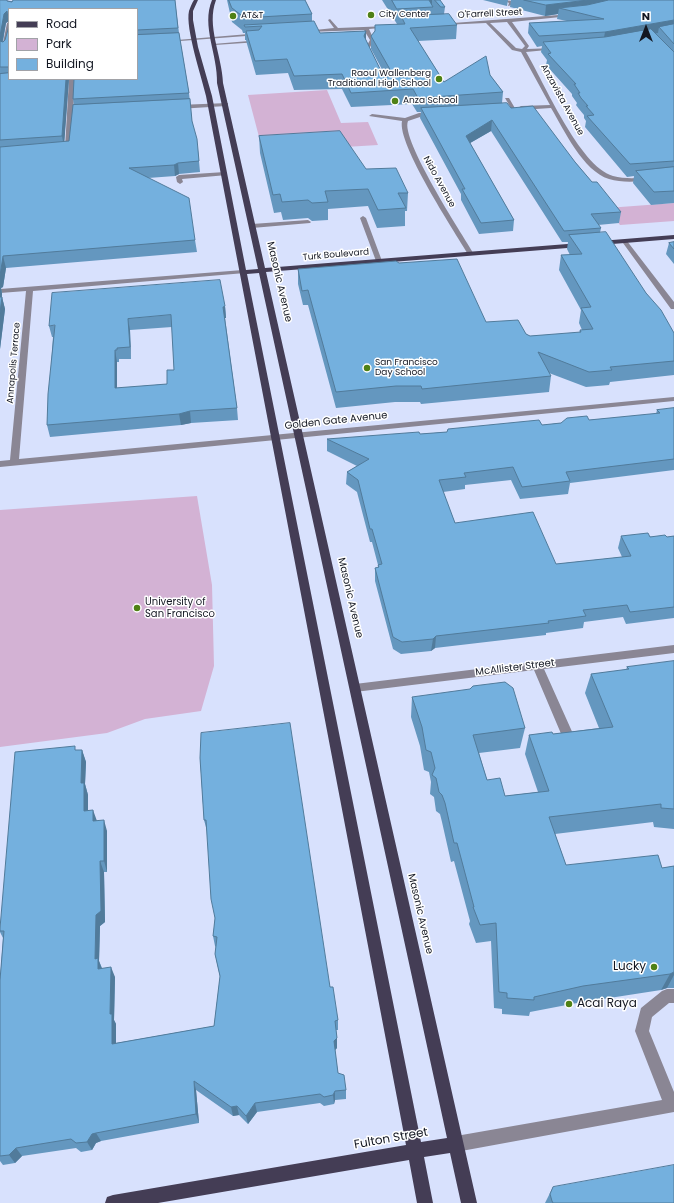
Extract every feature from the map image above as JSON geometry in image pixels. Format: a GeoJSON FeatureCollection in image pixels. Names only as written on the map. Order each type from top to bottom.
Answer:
{"type":"FeatureCollection","features":[{"type":"Feature","properties":{"kind":"main road"},"geometry":{"type":"LineString","coordinates":[[196,0],[191,13],[194,39],[211,105],[225,174],[425,1203]]}},
{"type":"Feature","properties":{"kind":"main road","name":"Masonic Avenue"},"geometry":{"type":"LineString","coordinates":[[214,0],[210,9],[209,17],[226,104],[469,1203]]}},
{"type":"Feature","properties":{"kind":"main road","name":"Turk Boulevard"},"geometry":{"type":"LineString","coordinates":[[244,272],[674,237]]}},
{"type":"Feature","properties":{"kind":"main road","name":"Fulton Street"},"geometry":{"type":"LineString","coordinates":[[113,1203],[456,1144]]}},
{"type":"Feature","properties":{"kind":"street"},"geometry":{"type":"LineString","coordinates":[[506,0],[511,2],[510,5]]}},
{"type":"Feature","properties":{"kind":"street"},"geometry":{"type":"LineString","coordinates":[[538,13],[546,18]]}},
{"type":"Feature","properties":{"kind":"street","name":"O'Farrell Street"},"geometry":{"type":"LineString","coordinates":[[438,24],[509,21],[578,14]]}},
{"type":"Feature","properties":{"kind":"street"},"geometry":{"type":"LineString","coordinates":[[330,20],[337,30]]}},
{"type":"Feature","properties":{"kind":"street","name":"Anzavista Avenue"},"geometry":{"type":"LineString","coordinates":[[509,21],[528,46],[523,51],[553,106],[572,137],[598,172],[609,177],[626,179],[674,176]]}},
{"type":"Feature","properties":{"kind":"street"},"geometry":{"type":"LineString","coordinates":[[488,22],[511,47],[523,51],[562,48]]}},
{"type":"Feature","properties":{"kind":"street"},"geometry":{"type":"LineString","coordinates":[[389,27],[392,32]]}},
{"type":"Feature","properties":{"kind":"street"},"geometry":{"type":"LineString","coordinates":[[299,32],[396,27]]}},
{"type":"Feature","properties":{"kind":"street"},"geometry":{"type":"LineString","coordinates":[[4,50],[8,28]]}},
{"type":"Feature","properties":{"kind":"street"},"geometry":{"type":"LineString","coordinates":[[366,28],[373,36],[367,49],[374,62]]}},
{"type":"Feature","properties":{"kind":"street"},"geometry":{"type":"LineString","coordinates":[[159,41],[268,34]]}},
{"type":"Feature","properties":{"kind":"street"},"geometry":{"type":"LineString","coordinates":[[215,44],[260,41]]}},
{"type":"Feature","properties":{"kind":"street"},"geometry":{"type":"LineString","coordinates":[[53,151],[68,150],[72,80]]}},
{"type":"Feature","properties":{"kind":"street"},"geometry":{"type":"LineString","coordinates":[[507,99],[514,109]]}},
{"type":"Feature","properties":{"kind":"street"},"geometry":{"type":"LineString","coordinates":[[172,107],[226,104]]}},
{"type":"Feature","properties":{"kind":"street"},"geometry":{"type":"LineString","coordinates":[[507,109],[553,106]]}},
{"type":"Feature","properties":{"kind":"street"},"geometry":{"type":"LineString","coordinates":[[70,113],[78,113]]}},
{"type":"Feature","properties":{"kind":"street"},"geometry":{"type":"LineString","coordinates":[[372,116],[408,119],[440,114]]}},
{"type":"Feature","properties":{"kind":"street","name":"Nido Avenue"},"geometry":{"type":"LineString","coordinates":[[408,119],[404,125],[420,166],[471,254]]}},
{"type":"Feature","properties":{"kind":"street"},"geometry":{"type":"LineString","coordinates":[[180,182],[179,178],[225,174]]}},
{"type":"Feature","properties":{"kind":"street"},"geometry":{"type":"LineString","coordinates":[[363,218],[379,261]]}},
{"type":"Feature","properties":{"kind":"street"},"geometry":{"type":"LineString","coordinates":[[252,226],[308,222]]}},
{"type":"Feature","properties":{"kind":"street"},"geometry":{"type":"LineString","coordinates":[[625,242],[674,306]]}},
{"type":"Feature","properties":{"kind":"street","name":"Turk Boulevard"},"geometry":{"type":"LineString","coordinates":[[0,291],[244,272]]}},
{"type":"Feature","properties":{"kind":"street","name":"Annapolis Terrace"},"geometry":{"type":"LineString","coordinates":[[14,463],[30,288]]}},
{"type":"Feature","properties":{"kind":"street","name":"Golden Gate Avenue"},"geometry":{"type":"LineString","coordinates":[[0,464],[674,399]]}},
{"type":"Feature","properties":{"kind":"street","name":"McAllister Street"},"geometry":{"type":"LineString","coordinates":[[355,688],[674,649]]}},
{"type":"Feature","properties":{"kind":"street"},"geometry":{"type":"LineString","coordinates":[[537,666],[568,736]]}},
{"type":"Feature","properties":{"kind":"street"},"geometry":{"type":"LineString","coordinates":[[673,1105],[642,1031],[646,1013],[666,996],[674,996]]}},
{"type":"Feature","properties":{"kind":"street","name":"Fulton Street"},"geometry":{"type":"LineString","coordinates":[[456,1144],[673,1105]]}},
{"type":"Feature","properties":{"kind":"green space"},"geometry":{"type":"Polygon","coordinates":[[[327,90],[341,123],[368,122],[378,145],[263,152],[248,95],[327,90]]]}},
{"type":"Feature","properties":{"kind":"green space"},"geometry":{"type":"Polygon","coordinates":[[[674,203],[674,221],[620,225],[607,208],[674,203]]]}},
{"type":"Feature","properties":{"kind":"green space","name":"University of San Francisco"},"geometry":{"type":"Polygon","coordinates":[[[197,496],[212,585],[214,666],[201,711],[145,719],[107,733],[0,747],[0,510],[197,496]]]}},
{"type":"Feature","properties":{"kind":"building"},"geometry":{"type":"Polygon","coordinates":[[[0,0],[12,2],[13,0],[175,0],[178,28],[138,30],[138,8],[8,8],[8,18],[7,11],[4,14],[0,36],[0,0]]]}},
{"type":"Feature","properties":{"kind":"building"},"geometry":{"type":"Polygon","coordinates":[[[229,0],[305,0],[312,14],[242,18],[241,15],[232,8],[229,0]]]}},
{"type":"Feature","properties":{"kind":"building"},"geometry":{"type":"Polygon","coordinates":[[[392,0],[429,0],[433,7],[397,9],[392,0]]]}},
{"type":"Feature","properties":{"kind":"building"},"geometry":{"type":"Polygon","coordinates":[[[435,0],[440,0],[445,7],[441,7],[435,0]]]}},
{"type":"Feature","properties":{"kind":"building"},"geometry":{"type":"Polygon","coordinates":[[[524,0],[588,0],[546,5],[524,0]]]}},
{"type":"Feature","properties":{"kind":"building"},"geometry":{"type":"Polygon","coordinates":[[[609,0],[674,0],[674,20],[605,32],[539,36],[529,23],[604,19],[559,8],[587,5],[609,0]]]}},
{"type":"Feature","properties":{"kind":"building"},"geometry":{"type":"Polygon","coordinates":[[[449,14],[457,25],[410,28],[444,82],[486,56],[490,75],[503,92],[418,98],[413,89],[351,93],[342,74],[294,76],[287,59],[255,61],[246,31],[259,30],[262,26],[245,27],[244,25],[314,21],[320,33],[366,31],[364,36],[383,75],[388,77],[392,73],[371,36],[375,31],[375,25],[405,24],[401,16],[449,14]]]}},
{"type":"Feature","properties":{"kind":"building"},"geometry":{"type":"Polygon","coordinates":[[[674,24],[674,44],[659,27],[674,24]]]}},
{"type":"Feature","properties":{"kind":"building"},"geometry":{"type":"Polygon","coordinates":[[[651,29],[674,52],[674,161],[630,164],[587,116],[594,115],[578,93],[580,93],[574,84],[576,84],[548,54],[551,53],[543,42],[605,37],[651,29]]]}},
{"type":"Feature","properties":{"kind":"building"},"geometry":{"type":"Polygon","coordinates":[[[8,30],[8,67],[0,67],[0,41],[3,42],[8,30]]]}},
{"type":"Feature","properties":{"kind":"building"},"geometry":{"type":"Polygon","coordinates":[[[179,33],[189,93],[73,99],[74,80],[138,80],[138,35],[179,33]]]}},
{"type":"Feature","properties":{"kind":"building"},"geometry":{"type":"Polygon","coordinates":[[[8,73],[8,80],[66,80],[62,136],[0,140],[0,74],[8,73]]]}},
{"type":"Feature","properties":{"kind":"building"},"geometry":{"type":"Polygon","coordinates":[[[190,99],[199,161],[178,163],[174,165],[129,168],[189,198],[195,240],[3,256],[0,276],[0,147],[69,141],[73,105],[190,99]]]}},
{"type":"Feature","properties":{"kind":"building"},"geometry":{"type":"Polygon","coordinates":[[[507,103],[511,108],[533,106],[575,162],[592,182],[597,182],[621,212],[591,214],[601,228],[564,231],[492,120],[466,136],[514,220],[481,223],[462,189],[465,189],[421,108],[507,103]]]}},
{"type":"Feature","properties":{"kind":"building"},"geometry":{"type":"Polygon","coordinates":[[[340,131],[366,169],[396,168],[408,193],[398,193],[406,208],[378,210],[368,189],[325,191],[328,202],[312,203],[308,200],[282,202],[280,194],[273,195],[259,136],[340,131]]]}},
{"type":"Feature","properties":{"kind":"building"},"geometry":{"type":"Polygon","coordinates":[[[674,167],[674,191],[654,192],[636,171],[674,167]]]}},
{"type":"Feature","properties":{"kind":"building"},"geometry":{"type":"Polygon","coordinates":[[[606,232],[646,293],[661,310],[674,333],[674,361],[610,367],[612,370],[589,372],[538,352],[551,376],[422,389],[421,386],[396,386],[336,392],[308,290],[302,291],[298,269],[396,261],[399,263],[457,259],[486,322],[518,320],[526,334],[530,336],[581,332],[580,330],[593,329],[581,308],[591,307],[561,255],[582,254],[569,235],[606,232]]]}},
{"type":"Feature","properties":{"kind":"building"},"geometry":{"type":"Polygon","coordinates":[[[674,242],[674,249],[669,243],[674,242]]]}},
{"type":"Feature","properties":{"kind":"building"},"geometry":{"type":"Polygon","coordinates":[[[220,280],[225,306],[223,307],[237,408],[190,411],[179,414],[47,425],[48,394],[55,325],[49,326],[52,293],[220,280]],[[171,315],[128,319],[130,347],[117,348],[117,350],[115,350],[115,388],[167,384],[167,370],[174,370],[171,315]]]}},
{"type":"Feature","properties":{"kind":"building"},"geometry":{"type":"Polygon","coordinates":[[[0,297],[2,297],[0,313],[0,297]]]}},
{"type":"Feature","properties":{"kind":"building"},"geometry":{"type":"Polygon","coordinates":[[[674,408],[674,459],[566,472],[570,481],[522,487],[513,467],[464,473],[466,477],[439,480],[455,523],[533,512],[556,564],[631,556],[621,536],[648,533],[650,537],[665,535],[667,537],[674,536],[674,607],[630,612],[627,605],[583,610],[586,616],[548,621],[549,623],[436,636],[433,639],[402,642],[393,637],[375,568],[382,564],[372,529],[370,529],[358,480],[347,472],[369,459],[327,439],[419,432],[420,434],[447,432],[448,429],[539,420],[542,425],[561,423],[567,418],[587,416],[589,420],[660,413],[657,410],[674,408]]]}},
{"type":"Feature","properties":{"kind":"building"},"geometry":{"type":"Polygon","coordinates":[[[674,661],[674,809],[661,808],[661,804],[549,817],[566,865],[658,855],[662,868],[674,866],[674,972],[670,974],[583,986],[534,997],[534,1000],[507,998],[507,993],[499,992],[496,923],[480,925],[473,907],[457,843],[454,843],[445,803],[439,792],[436,778],[432,775],[435,768],[431,752],[426,750],[422,727],[412,697],[470,689],[473,686],[505,682],[513,688],[525,728],[473,735],[487,780],[500,778],[505,796],[549,791],[529,735],[552,732],[553,734],[613,727],[591,674],[629,669],[627,667],[674,661]]]}},
{"type":"Feature","properties":{"kind":"building"},"geometry":{"type":"Polygon","coordinates":[[[290,723],[330,987],[333,987],[338,1020],[335,1021],[337,1038],[334,1041],[338,1073],[344,1075],[346,1090],[335,1091],[333,1095],[324,1097],[320,1094],[255,1103],[246,1116],[237,1106],[231,1107],[194,1081],[196,1114],[92,1134],[87,1142],[76,1143],[71,1139],[16,1148],[9,1155],[0,1156],[0,980],[4,931],[0,931],[0,928],[15,752],[75,746],[75,750],[82,750],[81,783],[84,783],[84,811],[93,810],[93,821],[104,820],[104,861],[100,861],[101,911],[96,915],[95,959],[98,958],[98,969],[111,967],[110,1014],[112,1014],[112,1044],[214,1026],[220,976],[215,954],[217,937],[213,936],[215,918],[211,899],[206,820],[204,820],[200,758],[201,733],[290,723]]]}},
{"type":"Feature","properties":{"kind":"building"},"geometry":{"type":"Polygon","coordinates":[[[674,1165],[674,1203],[553,1203],[550,1194],[553,1187],[674,1165]]]}},
{"type":"Feature","properties":{"kind":"place","name":"City Center"},"geometry":{"type":"Point","coordinates":[371,15]}},
{"type":"Feature","properties":{"kind":"place","name":"AT&T"},"geometry":{"type":"Point","coordinates":[233,16]}},
{"type":"Feature","properties":{"kind":"place","name":"Raoul Wallenberg Traditional High School"},"geometry":{"type":"Point","coordinates":[439,79]}},
{"type":"Feature","properties":{"kind":"place","name":"Anza School"},"geometry":{"type":"Point","coordinates":[395,101]}},
{"type":"Feature","properties":{"kind":"place","name":"San Francisco Day School"},"geometry":{"type":"Point","coordinates":[367,368]}},
{"type":"Feature","properties":{"kind":"place","name":"University of San Francisco"},"geometry":{"type":"Point","coordinates":[137,608]}},
{"type":"Feature","properties":{"kind":"place","name":"Lucky"},"geometry":{"type":"Point","coordinates":[654,967]}},
{"type":"Feature","properties":{"kind":"place","name":"Acai Raya"},"geometry":{"type":"Point","coordinates":[569,1004]}}]}
